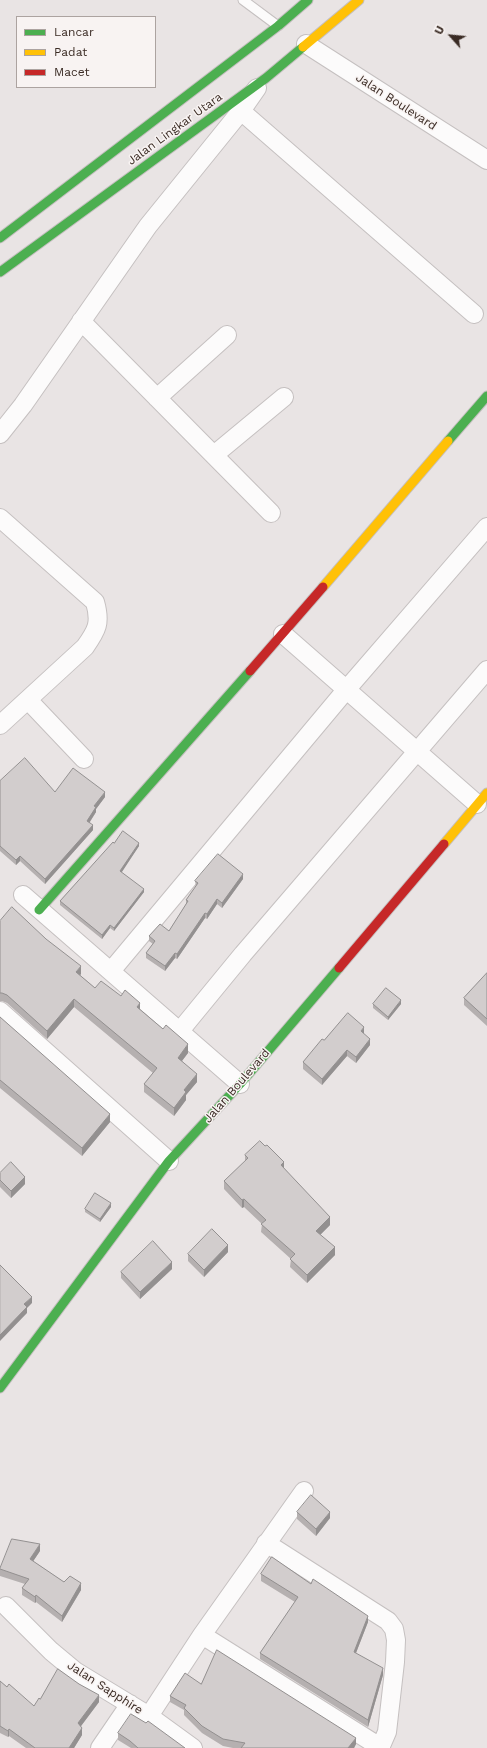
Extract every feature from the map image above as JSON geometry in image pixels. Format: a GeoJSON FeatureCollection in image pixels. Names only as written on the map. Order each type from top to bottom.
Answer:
{"type":"FeatureCollection","features":[{"type":"Feature","properties":{"kind":"street","name":"Jalan Lingkar Utara"},"geometry":{"type":"LineString","coordinates":[[0,272],[96,197],[266,78],[359,0]]}},
{"type":"Feature","properties":{"kind":"street","name":"Jalan Lingkar Utara"},"geometry":{"type":"LineString","coordinates":[[0,238],[84,179],[278,26],[302,3]]}},
{"type":"Feature","properties":{"kind":"street","name":"Jalan Boulevard"},"geometry":{"type":"LineString","coordinates":[[306,44],[487,160]]}},
{"type":"Feature","properties":{"kind":"street"},"geometry":{"type":"LineString","coordinates":[[0,434],[23,405],[148,226],[266,78]]}},
{"type":"Feature","properties":{"kind":"street"},"geometry":{"type":"LineString","coordinates":[[241,111],[474,314]]}},
{"type":"Feature","properties":{"kind":"street"},"geometry":{"type":"LineString","coordinates":[[81,321],[271,513]]}},
{"type":"Feature","properties":{"kind":"street"},"geometry":{"type":"LineString","coordinates":[[157,398],[227,335]]}},
{"type":"Feature","properties":{"kind":"street"},"geometry":{"type":"LineString","coordinates":[[39,910],[283,634],[487,396]]}},
{"type":"Feature","properties":{"kind":"street"},"geometry":{"type":"LineString","coordinates":[[214,455],[284,397]]}},
{"type":"Feature","properties":{"kind":"street"},"geometry":{"type":"LineString","coordinates":[[0,518],[95,602],[99,616],[98,626],[85,647],[0,725]]}},
{"type":"Feature","properties":{"kind":"street"},"geometry":{"type":"LineString","coordinates":[[111,971],[346,690],[487,527]]}},
{"type":"Feature","properties":{"kind":"street"},"geometry":{"type":"LineString","coordinates":[[283,634],[417,752],[482,799]]}},
{"type":"Feature","properties":{"kind":"street"},"geometry":{"type":"LineString","coordinates":[[179,1032],[487,670]]}},
{"type":"Feature","properties":{"kind":"street"},"geometry":{"type":"LineString","coordinates":[[28,700],[84,759]]}},
{"type":"Feature","properties":{"kind":"street","name":"Jalan Boulevard"},"geometry":{"type":"LineString","coordinates":[[0,1388],[169,1161],[240,1084],[482,799]]}},
{"type":"Feature","properties":{"kind":"street"},"geometry":{"type":"LineString","coordinates":[[24,895],[39,910],[240,1084]]}},
{"type":"Feature","properties":{"kind":"street"},"geometry":{"type":"LineString","coordinates":[[0,1010],[169,1161]]}},
{"type":"Feature","properties":{"kind":"street"},"geometry":{"type":"LineString","coordinates":[[149,1716],[202,1634],[304,1490]]}},
{"type":"Feature","properties":{"kind":"street"},"geometry":{"type":"LineString","coordinates":[[202,1634],[380,1748],[387,1732],[395,1662],[396,1640],[394,1629],[388,1621],[266,1543]]}},
{"type":"Feature","properties":{"kind":"street","name":"Jalan Sapphire"},"geometry":{"type":"LineString","coordinates":[[6,1606],[51,1651],[75,1671],[149,1716],[193,1748]]}},
{"type":"Feature","properties":{"kind":"street"},"geometry":{"type":"LineString","coordinates":[[100,1748],[130,1704]]}},
{"type":"Feature","properties":{"kind":"lane"},"geometry":{"type":"LineString","coordinates":[[243,0],[278,26]]}},
{"type":"Feature","properties":{"kind":"building"},"geometry":{"type":"Polygon","coordinates":[[[25,758],[55,792],[73,768],[105,792],[94,806],[96,807],[87,821],[93,825],[45,879],[20,856],[16,860],[0,846],[0,781],[25,758]]]}},
{"type":"Feature","properties":{"kind":"building"},"geometry":{"type":"Polygon","coordinates":[[[123,831],[139,843],[120,871],[144,889],[114,928],[110,925],[102,935],[60,901],[113,842],[114,843],[123,831]]]}},
{"type":"Feature","properties":{"kind":"building"},"geometry":{"type":"Polygon","coordinates":[[[218,854],[243,874],[222,903],[217,899],[207,914],[205,913],[177,954],[175,953],[165,966],[146,953],[155,941],[149,936],[160,924],[169,931],[188,901],[186,900],[198,883],[195,881],[218,854]]]}},
{"type":"Feature","properties":{"kind":"building"},"geometry":{"type":"Polygon","coordinates":[[[12,907],[46,939],[81,966],[76,972],[95,988],[101,981],[121,996],[125,990],[140,1003],[137,1007],[163,1029],[166,1025],[188,1044],[178,1058],[197,1074],[184,1090],[186,1092],[174,1108],[144,1084],[157,1068],[74,999],[47,1031],[7,995],[0,993],[0,921],[12,907]]]}},
{"type":"Feature","properties":{"kind":"building"},"geometry":{"type":"Polygon","coordinates":[[[487,973],[487,1019],[464,998],[487,973]]]}},
{"type":"Feature","properties":{"kind":"building"},"geometry":{"type":"Polygon","coordinates":[[[386,988],[401,1000],[388,1017],[373,1004],[386,988]]]}},
{"type":"Feature","properties":{"kind":"building"},"geometry":{"type":"Polygon","coordinates":[[[348,1013],[364,1027],[361,1031],[370,1039],[356,1057],[347,1050],[322,1079],[303,1062],[322,1039],[324,1040],[348,1013]]]}},
{"type":"Feature","properties":{"kind":"building"},"geometry":{"type":"Polygon","coordinates":[[[0,1017],[110,1114],[82,1148],[0,1080],[0,1017]]]}},
{"type":"Feature","properties":{"kind":"building"},"geometry":{"type":"Polygon","coordinates":[[[260,1141],[265,1146],[267,1145],[284,1162],[281,1165],[330,1217],[316,1231],[335,1247],[307,1275],[290,1259],[295,1254],[261,1224],[266,1220],[244,1199],[242,1200],[224,1181],[248,1158],[245,1155],[260,1141]]]}},
{"type":"Feature","properties":{"kind":"building"},"geometry":{"type":"Polygon","coordinates":[[[11,1162],[25,1177],[11,1191],[0,1180],[0,1173],[11,1162]]]}},
{"type":"Feature","properties":{"kind":"building"},"geometry":{"type":"Polygon","coordinates":[[[95,1193],[111,1203],[100,1219],[85,1209],[95,1193]]]}},
{"type":"Feature","properties":{"kind":"building"},"geometry":{"type":"Polygon","coordinates":[[[212,1229],[228,1245],[204,1270],[188,1254],[212,1229]]]}},
{"type":"Feature","properties":{"kind":"building"},"geometry":{"type":"Polygon","coordinates":[[[153,1241],[172,1262],[140,1292],[121,1272],[153,1241]]]}},
{"type":"Feature","properties":{"kind":"building"},"geometry":{"type":"Polygon","coordinates":[[[0,1265],[32,1297],[24,1304],[27,1307],[0,1335],[0,1265]]]}},
{"type":"Feature","properties":{"kind":"building"},"geometry":{"type":"Polygon","coordinates":[[[311,1495],[330,1512],[316,1529],[297,1512],[311,1495]]]}},
{"type":"Feature","properties":{"kind":"building"},"geometry":{"type":"Polygon","coordinates":[[[12,1539],[40,1544],[30,1559],[64,1582],[70,1576],[81,1583],[62,1616],[36,1595],[35,1597],[22,1588],[29,1579],[0,1569],[12,1539]]]}},
{"type":"Feature","properties":{"kind":"building"},"geometry":{"type":"Polygon","coordinates":[[[272,1557],[311,1584],[313,1579],[368,1616],[354,1652],[383,1668],[368,1720],[260,1653],[298,1597],[261,1574],[272,1557]]]}},
{"type":"Feature","properties":{"kind":"building"},"geometry":{"type":"Polygon","coordinates":[[[217,1650],[356,1738],[348,1748],[241,1748],[245,1743],[223,1739],[202,1726],[184,1708],[186,1705],[170,1696],[185,1673],[201,1684],[217,1650]]]}},
{"type":"Feature","properties":{"kind":"building"},"geometry":{"type":"Polygon","coordinates":[[[58,1669],[79,1684],[99,1695],[78,1723],[82,1728],[69,1748],[35,1748],[9,1729],[8,1731],[0,1726],[0,1681],[7,1687],[9,1684],[34,1706],[39,1698],[40,1699],[58,1669]]]}},
{"type":"Feature","properties":{"kind":"building"},"geometry":{"type":"Polygon","coordinates":[[[131,1714],[146,1723],[148,1721],[185,1748],[138,1748],[118,1733],[131,1714]]]}},
{"type":"Feature","properties":{"kind":"traffic: fast"},"geometry":{"type":"LineString","coordinates":[[0,238],[278,26],[308,0]]}},
{"type":"Feature","properties":{"kind":"traffic: fast"},"geometry":{"type":"LineString","coordinates":[[0,272],[266,78],[303,47]]}},
{"type":"Feature","properties":{"kind":"traffic: fast"},"geometry":{"type":"LineString","coordinates":[[448,441],[487,396]]}},
{"type":"Feature","properties":{"kind":"traffic: fast"},"geometry":{"type":"LineString","coordinates":[[39,910],[250,671]]}},
{"type":"Feature","properties":{"kind":"traffic: fast"},"geometry":{"type":"LineString","coordinates":[[0,1388],[169,1161],[240,1084],[339,968]]}},
{"type":"Feature","properties":{"kind":"traffic: slow"},"geometry":{"type":"LineString","coordinates":[[303,47],[359,0]]}},
{"type":"Feature","properties":{"kind":"traffic: slow"},"geometry":{"type":"LineString","coordinates":[[323,587],[448,441]]}},
{"type":"Feature","properties":{"kind":"traffic: slow"},"geometry":{"type":"LineString","coordinates":[[444,844],[487,793]]}},
{"type":"Feature","properties":{"kind":"traffic: jam"},"geometry":{"type":"LineString","coordinates":[[250,671],[323,587]]}},
{"type":"Feature","properties":{"kind":"traffic: jam"},"geometry":{"type":"LineString","coordinates":[[339,968],[444,844]]}}]}
